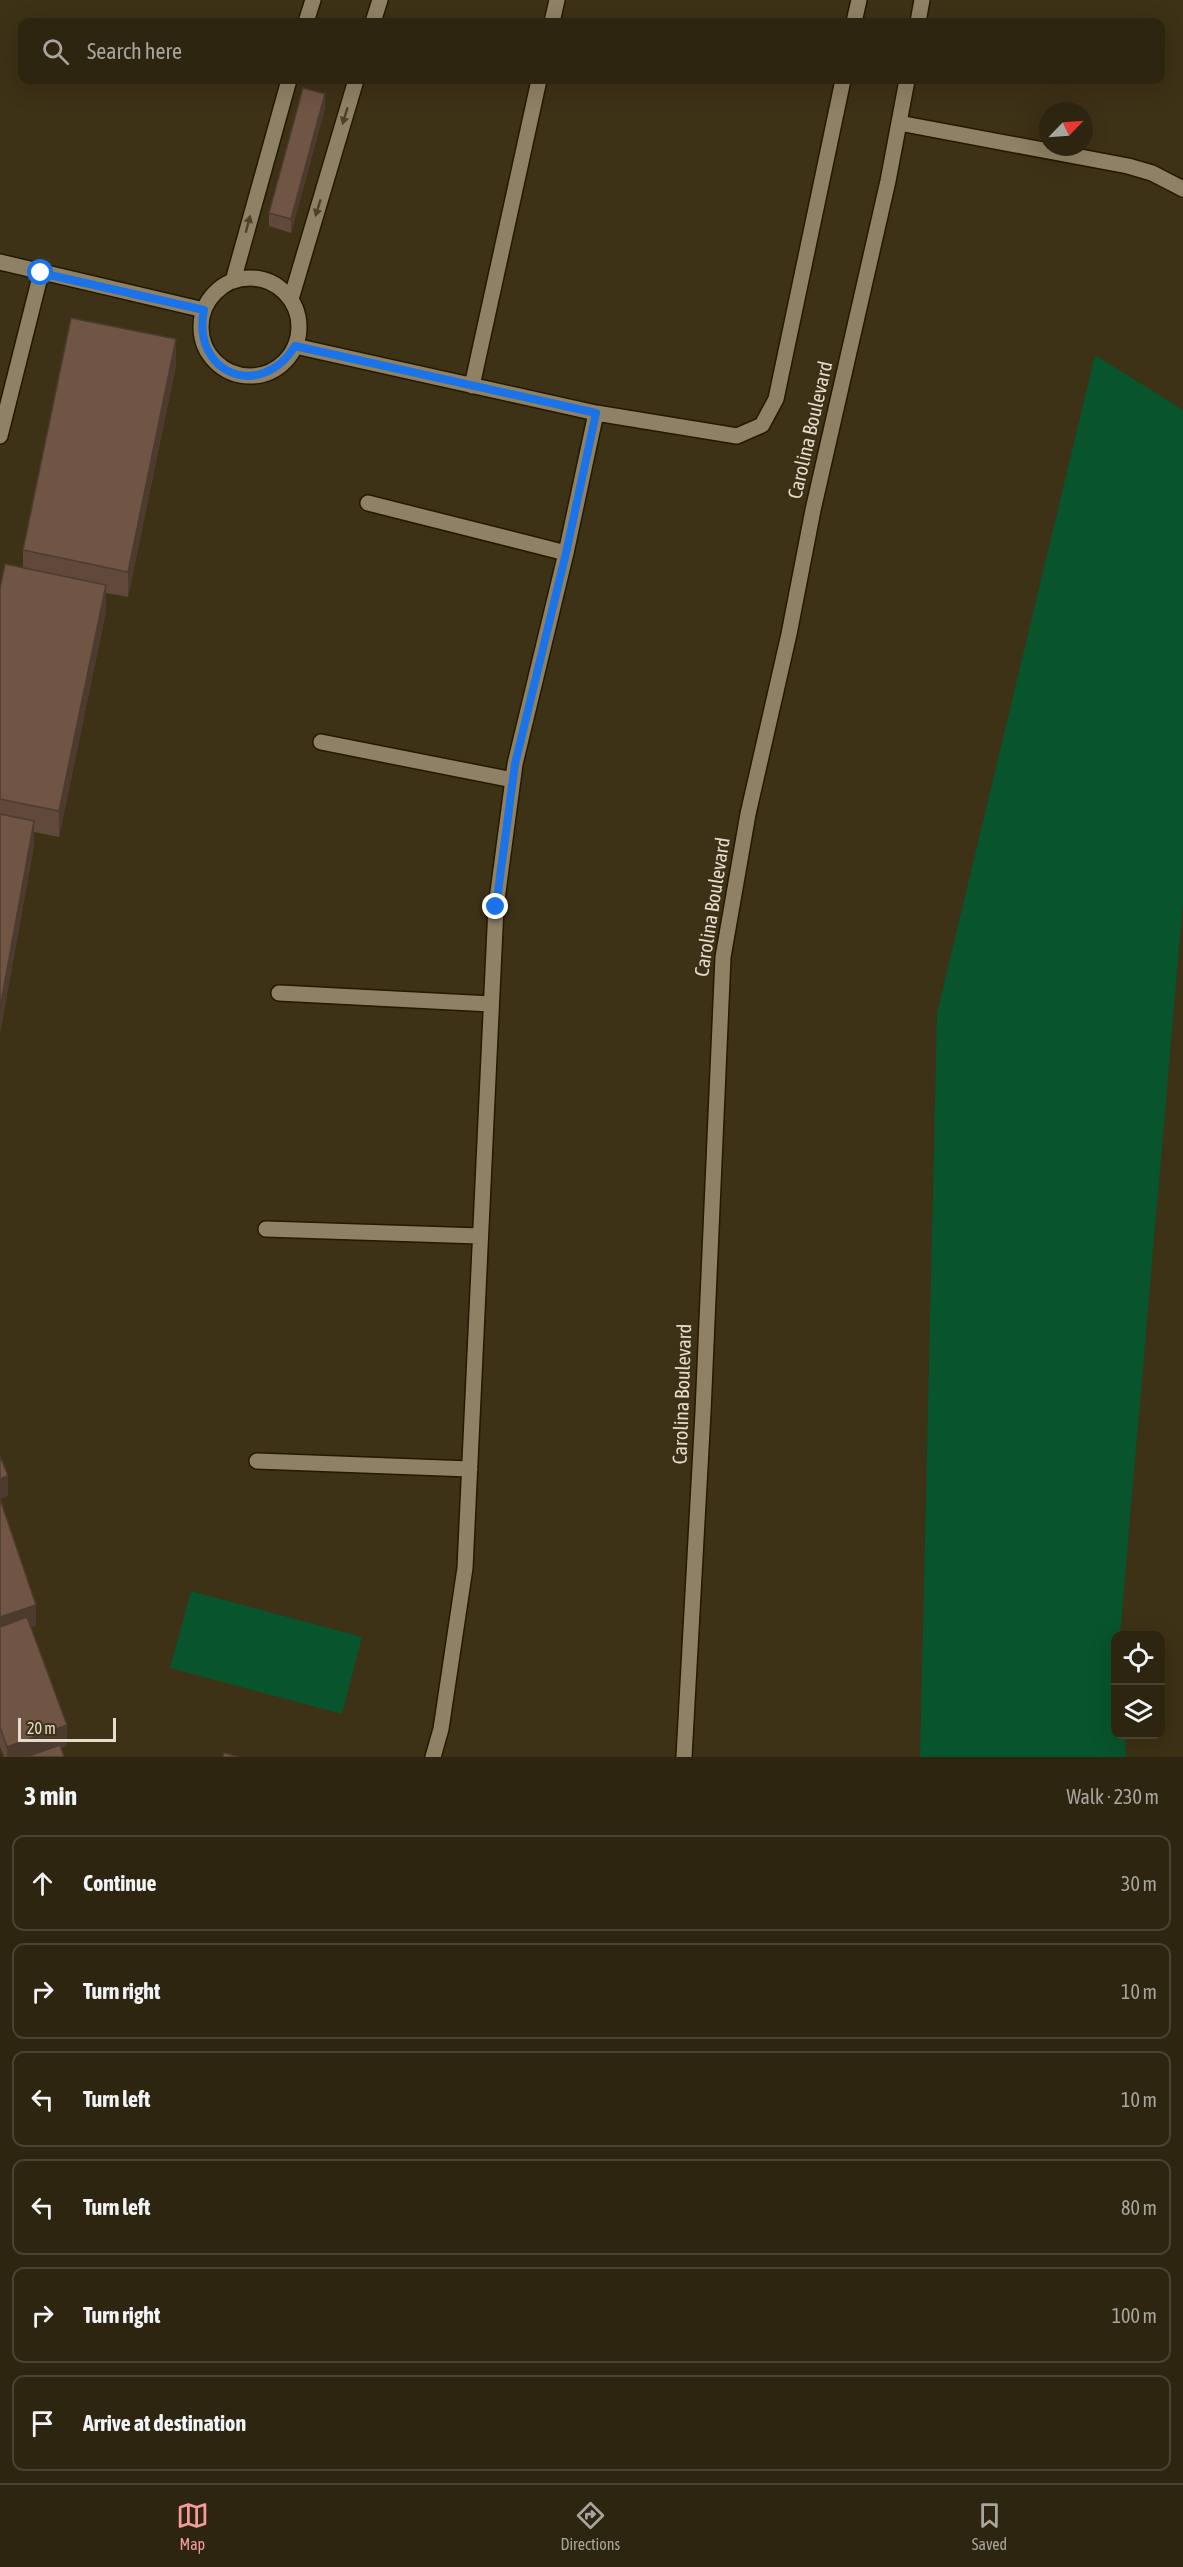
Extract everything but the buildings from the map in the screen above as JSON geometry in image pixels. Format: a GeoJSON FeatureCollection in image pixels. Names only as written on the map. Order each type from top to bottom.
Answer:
{"type":"FeatureCollection","features":[{"type":"Feature","properties":{"kind":"street"},"geometry":{"type":"LineString","coordinates":[[307,18],[313,0]]}},
{"type":"Feature","properties":{"kind":"street"},"geometry":{"type":"LineString","coordinates":[[374,18],[380,0]]}},
{"type":"Feature","properties":{"kind":"street"},"geometry":{"type":"LineString","coordinates":[[553,18],[557,0]]}},
{"type":"Feature","properties":{"kind":"street"},"geometry":{"type":"LineString","coordinates":[[855,18],[859,0]]}},
{"type":"Feature","properties":{"kind":"street"},"geometry":{"type":"LineString","coordinates":[[919,18],[922,0]]}},
{"type":"Feature","properties":{"kind":"street"},"geometry":{"type":"LineString","coordinates":[[233,281],[288,84]]}},
{"type":"Feature","properties":{"kind":"street"},"geometry":{"type":"LineString","coordinates":[[291,299],[355,84]]}},
{"type":"Feature","properties":{"kind":"street"},"geometry":{"type":"LineString","coordinates":[[472,386],[538,84]]}},
{"type":"Feature","properties":{"kind":"street"},"geometry":{"type":"LineString","coordinates":[[295,346],[596,413],[737,436],[762,425],[776,399],[842,84]]}},
{"type":"Feature","properties":{"kind":"street","name":"Carolina Boulevard"},"geometry":{"type":"LineString","coordinates":[[684,1757],[703,1412],[723,957],[748,814],[906,84]]}},
{"type":"Feature","properties":{"kind":"street"},"geometry":{"type":"LineString","coordinates":[[899,123],[1128,166],[1171,181],[1183,189]]}},
{"type":"Feature","properties":{"kind":"street"},"geometry":{"type":"LineString","coordinates":[[0,262],[204,310]]}},
{"type":"Feature","properties":{"kind":"street"},"geometry":{"type":"LineString","coordinates":[[0,436],[41,273]]}},
{"type":"Feature","properties":{"kind":"street"},"geometry":{"type":"LineString","coordinates":[[249,278],[265,280],[279,287],[291,299],[298,314],[299,330],[295,346],[286,360],[273,371],[257,376],[240,375],[224,369],[212,357],[204,343],[201,326],[204,310],[211,297],[221,287],[233,281],[249,278]]}},
{"type":"Feature","properties":{"kind":"street"},"geometry":{"type":"LineString","coordinates":[[434,1757],[441,1729],[465,1568],[496,907],[513,780],[596,413]]}},
{"type":"Feature","properties":{"kind":"street"},"geometry":{"type":"LineString","coordinates":[[368,503],[566,553]]}},
{"type":"Feature","properties":{"kind":"street"},"geometry":{"type":"LineString","coordinates":[[321,742],[513,780]]}},
{"type":"Feature","properties":{"kind":"street"},"geometry":{"type":"LineString","coordinates":[[279,993],[491,1004]]}},
{"type":"Feature","properties":{"kind":"street"},"geometry":{"type":"LineString","coordinates":[[266,1229],[480,1236]]}},
{"type":"Feature","properties":{"kind":"street"},"geometry":{"type":"LineString","coordinates":[[257,1461],[470,1469]]}},
{"type":"Feature","properties":{"kind":"green space"},"geometry":{"type":"Polygon","coordinates":[[[1095,355],[1183,410],[1183,903],[1120,1631],[1111,1631],[1111,1739],[1125,1739],[1126,1757],[920,1757],[937,1013],[1095,355]]]}},
{"type":"Feature","properties":{"kind":"green space"},"geometry":{"type":"Polygon","coordinates":[[[191,1591],[362,1637],[342,1714],[170,1668],[191,1591]]]}},
{"type":"Feature","properties":{"kind":"route"},"geometry":{"type":"LineString","coordinates":[[41,273],[204,310],[201,326],[204,343],[212,357],[224,369],[240,375],[257,376],[273,371],[286,360],[295,346],[596,413],[566,553],[515,764],[496,907]]}}]}
